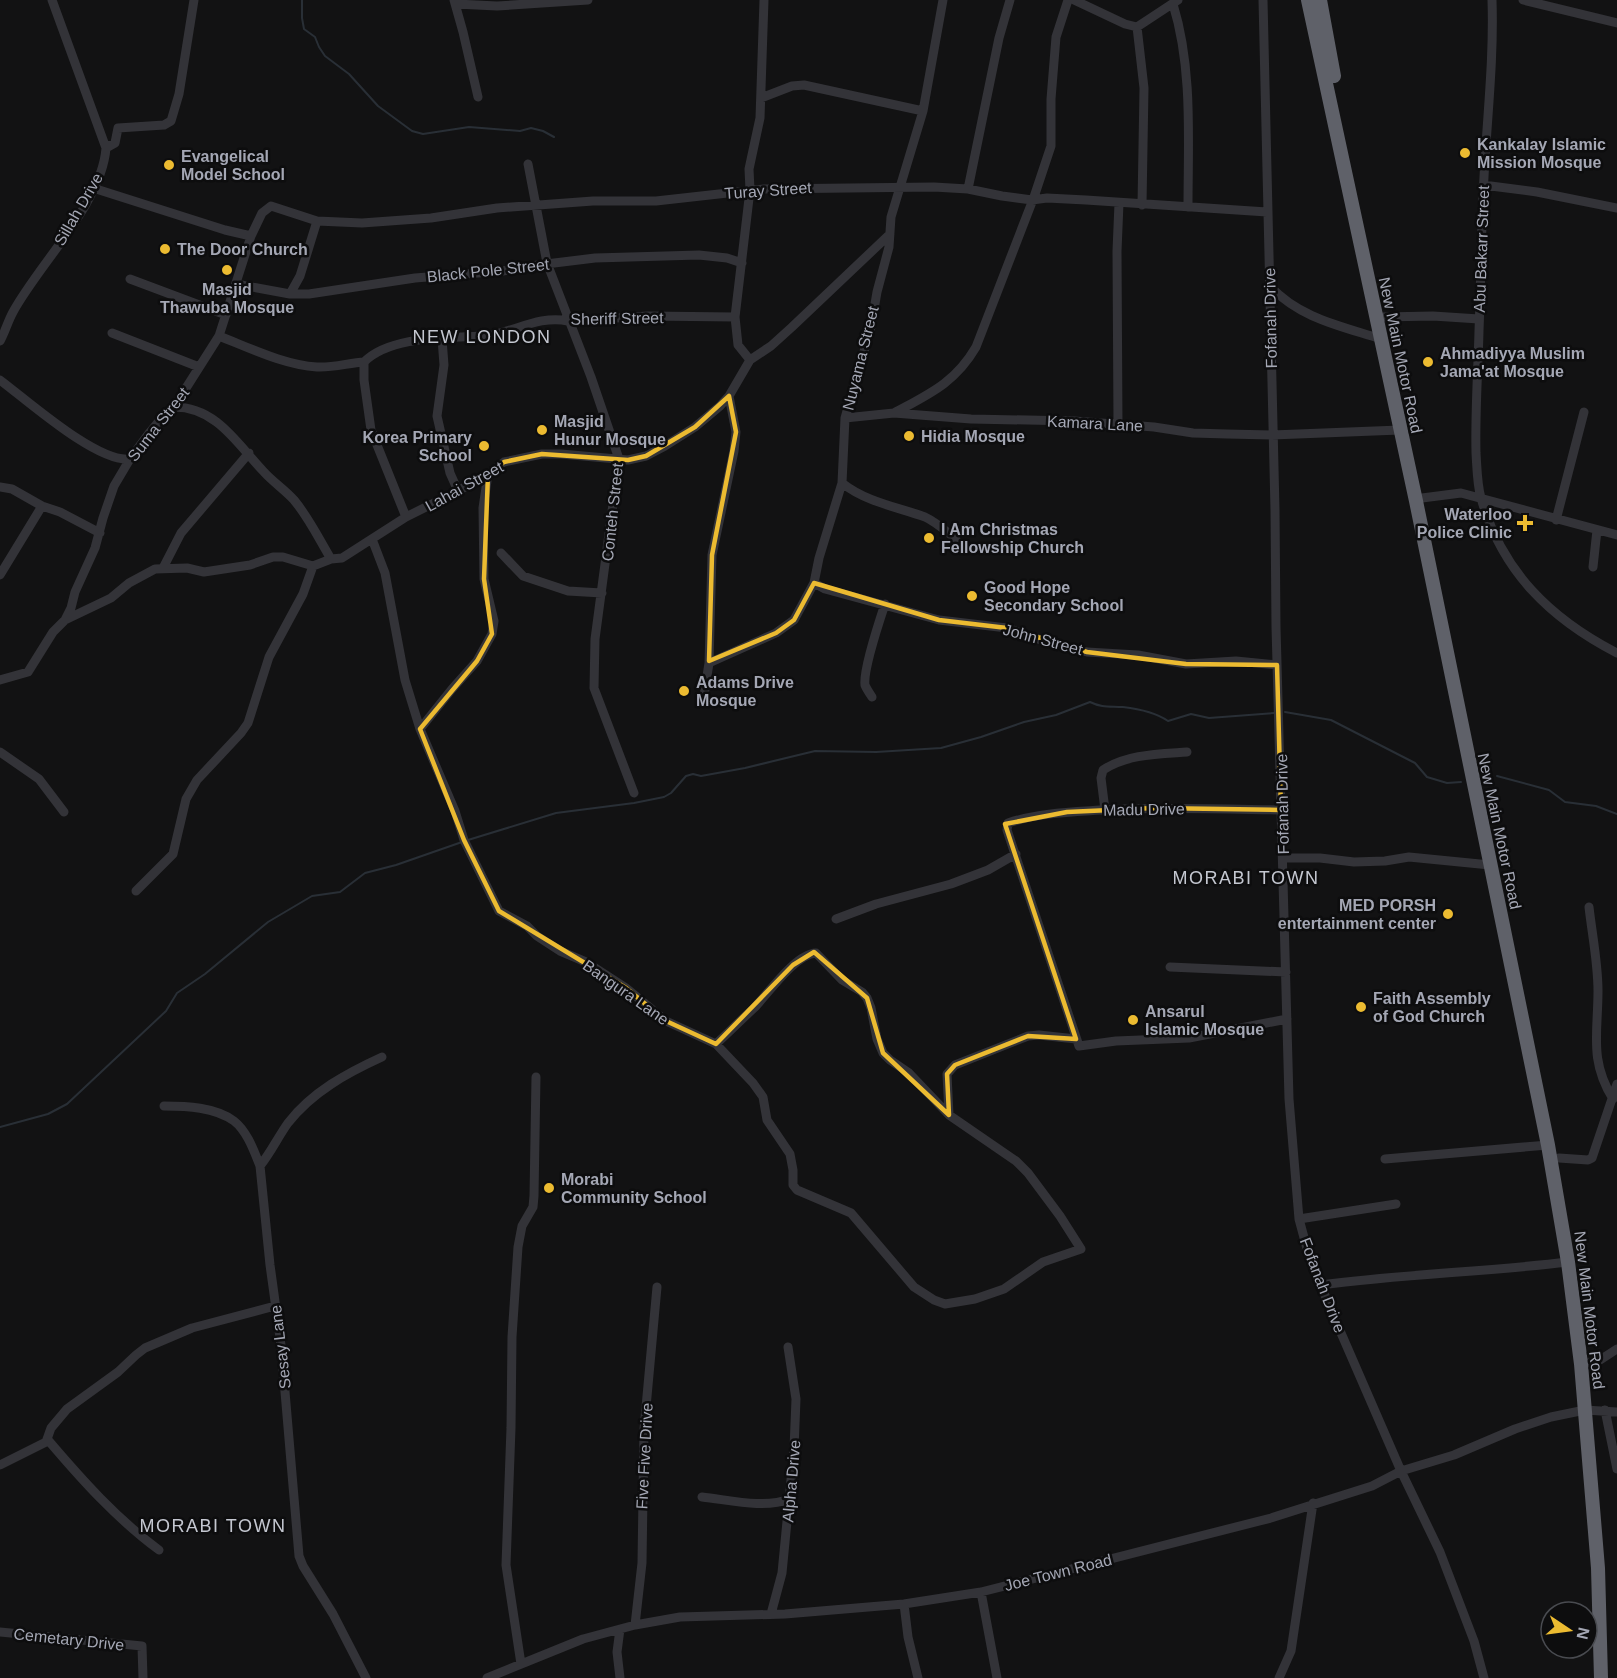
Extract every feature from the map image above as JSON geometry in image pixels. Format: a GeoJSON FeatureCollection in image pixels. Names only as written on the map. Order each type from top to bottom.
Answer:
{"type":"FeatureCollection","features":[{"type":"Feature","properties":{"kind":"highway","name":"New Main Motor Road"},"geometry":{"type":"LineString","coordinates":[[1308,0],[1401,430],[1548,1144],[1569,1262],[1594,1410],[1601,1678]]}},
{"type":"Feature","properties":{"kind":"highway","name":"New Main Motor Road"},"geometry":{"type":"LineString","coordinates":[[1320,0],[1338,102],[1559,1158],[1574,1251],[1594,1410],[1605,1569],[1608,1678]]}},
{"type":"Feature","properties":{"kind":"street"},"geometry":{"type":"LineString","coordinates":[[52,0],[106,148],[115,143],[118,128],[164,125],[171,121],[179,94],[194,0]]}},
{"type":"Feature","properties":{"kind":"street"},"geometry":{"type":"LineString","coordinates":[[478,97],[455,2],[484,6],[588,0]]}},
{"type":"Feature","properties":{"kind":"street"},"geometry":{"type":"LineString","coordinates":[[750,360],[738,345],[735,317],[750,190],[749,169],[760,118],[764,0]]}},
{"type":"Feature","properties":{"kind":"street","name":"Nuyama Street"},"geometry":{"type":"LineString","coordinates":[[709,663],[776,633],[794,620],[814,583],[819,558],[842,483],[845,418],[872,327],[876,292],[889,247],[891,217],[923,111],[943,0]]}},
{"type":"Feature","properties":{"kind":"street"},"geometry":{"type":"LineString","coordinates":[[968,189],[999,38],[1010,0]]}},
{"type":"Feature","properties":{"kind":"street"},"geometry":{"type":"LineString","coordinates":[[894,413],[936,390],[954,377],[966,365],[976,347],[1051,146],[1056,37],[1068,0]]}},
{"type":"Feature","properties":{"kind":"street"},"geometry":{"type":"LineString","coordinates":[[1074,0],[1125,24],[1137,27],[1176,2],[1182,34],[1188,107],[1188,207]]}},
{"type":"Feature","properties":{"kind":"street","name":"Fofanah Drive"},"geometry":{"type":"LineString","coordinates":[[1263,0],[1287,1019],[1291,1136],[1299,1219],[1309,1256],[1321,1285],[1401,1471],[1440,1552],[1474,1641],[1484,1678]]}},
{"type":"Feature","properties":{"kind":"street","name":"Abu Bakarr Street"},"geometry":{"type":"LineString","coordinates":[[1492,0],[1494,34],[1483,185],[1476,371],[1476,440],[1480,497],[1503,550],[1518,574],[1537,597],[1559,618],[1586,637],[1617,653]]}},
{"type":"Feature","properties":{"kind":"street"},"geometry":{"type":"LineString","coordinates":[[1523,0],[1560,4],[1617,22]]}},
{"type":"Feature","properties":{"kind":"street"},"geometry":{"type":"LineString","coordinates":[[1137,27],[1144,88],[1142,205]]}},
{"type":"Feature","properties":{"kind":"street"},"geometry":{"type":"LineString","coordinates":[[760,98],[798,85],[923,111]]}},
{"type":"Feature","properties":{"kind":"street","name":"Sillah Drive"},"geometry":{"type":"LineString","coordinates":[[0,341],[13,312],[68,231],[93,188],[105,159],[106,148]]}},
{"type":"Feature","properties":{"kind":"street","name":"Conteh Street"},"geometry":{"type":"LineString","coordinates":[[528,164],[547,263],[620,459],[595,639],[594,688],[634,794]]}},
{"type":"Feature","properties":{"kind":"street"},"geometry":{"type":"LineString","coordinates":[[1483,185],[1538,192],[1617,208]]}},
{"type":"Feature","properties":{"kind":"street","name":"Turay Street"},"geometry":{"type":"LineString","coordinates":[[271,206],[317,221],[362,223],[431,218],[497,208],[593,201],[656,201],[750,190],[900,187],[968,189],[1032,200],[1047,198],[1267,213]]}},
{"type":"Feature","properties":{"kind":"street"},"geometry":{"type":"LineString","coordinates":[[93,188],[225,230],[251,236]]}},
{"type":"Feature","properties":{"kind":"street"},"geometry":{"type":"LineString","coordinates":[[1118,424],[1119,203]]}},
{"type":"Feature","properties":{"kind":"street","name":"Suma Street"},"geometry":{"type":"LineString","coordinates":[[65,620],[82,574],[95,548],[114,486],[130,459],[164,415],[174,407],[219,336],[251,236],[262,213],[271,206]]}},
{"type":"Feature","properties":{"kind":"street"},"geometry":{"type":"LineString","coordinates":[[290,294],[300,276],[317,221]]}},
{"type":"Feature","properties":{"kind":"street","name":"Lahai Street"},"geometry":{"type":"LineString","coordinates":[[331,559],[342,558],[406,517],[458,491],[504,462],[542,454],[628,460],[646,456],[665,446],[695,427],[729,396],[750,360],[771,346],[890,234]]}},
{"type":"Feature","properties":{"kind":"street","name":"Black Pole Street"},"geometry":{"type":"LineString","coordinates":[[236,284],[290,294],[309,294],[431,276],[503,272],[547,263],[595,258],[699,255],[727,258],[742,263]]}},
{"type":"Feature","properties":{"kind":"street"},"geometry":{"type":"LineString","coordinates":[[130,279],[226,315]]}},
{"type":"Feature","properties":{"kind":"street"},"geometry":{"type":"LineString","coordinates":[[1270,286],[1282,300],[1303,312],[1381,339]]}},
{"type":"Feature","properties":{"kind":"street","name":"Sheriff Street"},"geometry":{"type":"LineString","coordinates":[[364,362],[372,354],[395,344],[491,336],[556,318],[568,321],[648,316],[735,317]]}},
{"type":"Feature","properties":{"kind":"street"},"geometry":{"type":"LineString","coordinates":[[1383,317],[1433,316],[1479,319]]}},
{"type":"Feature","properties":{"kind":"street"},"geometry":{"type":"LineString","coordinates":[[112,333],[199,367]]}},
{"type":"Feature","properties":{"kind":"street"},"geometry":{"type":"LineString","coordinates":[[219,336],[302,365],[319,367],[364,362],[364,380],[371,430],[406,517]]}},
{"type":"Feature","properties":{"kind":"street"},"geometry":{"type":"LineString","coordinates":[[442,339],[443,371],[437,416],[450,473],[458,491]]}},
{"type":"Feature","properties":{"kind":"street"},"geometry":{"type":"LineString","coordinates":[[0,380],[52,421],[88,444],[122,460],[130,459]]}},
{"type":"Feature","properties":{"kind":"street"},"geometry":{"type":"LineString","coordinates":[[703,702],[709,663],[712,555],[736,432],[729,396]]}},
{"type":"Feature","properties":{"kind":"street"},"geometry":{"type":"LineString","coordinates":[[0,680],[28,672],[53,632],[65,620],[111,598],[129,583],[155,569],[187,568],[204,572],[250,565],[273,557],[283,557],[313,566],[331,559],[307,517],[292,498],[263,472],[232,434],[211,419],[185,407],[174,407]]}},
{"type":"Feature","properties":{"kind":"street"},"geometry":{"type":"LineString","coordinates":[[1556,520],[1584,412]]}},
{"type":"Feature","properties":{"kind":"street","name":"Kamara Lane"},"geometry":{"type":"LineString","coordinates":[[845,418],[894,413],[971,419],[1074,421],[1154,427],[1193,433],[1272,435],[1401,430]]}},
{"type":"Feature","properties":{"kind":"street"},"geometry":{"type":"LineString","coordinates":[[163,568],[181,533],[249,453]]}},
{"type":"Feature","properties":{"kind":"street"},"geometry":{"type":"LineString","coordinates":[[420,729],[477,662],[492,634],[494,621],[484,579],[483,508],[488,474]]}},
{"type":"Feature","properties":{"kind":"street"},"geometry":{"type":"LineString","coordinates":[[842,483],[850,490],[874,501],[927,518],[956,539]]}},
{"type":"Feature","properties":{"kind":"street"},"geometry":{"type":"LineString","coordinates":[[0,487],[12,489],[100,533]]}},
{"type":"Feature","properties":{"kind":"street"},"geometry":{"type":"LineString","coordinates":[[1422,498],[1461,493],[1617,535]]}},
{"type":"Feature","properties":{"kind":"street"},"geometry":{"type":"LineString","coordinates":[[0,575],[42,506]]}},
{"type":"Feature","properties":{"kind":"street"},"geometry":{"type":"LineString","coordinates":[[1593,567],[1597,530]]}},
{"type":"Feature","properties":{"kind":"street","name":"Bangura Lane"},"geometry":{"type":"LineString","coordinates":[[372,539],[385,573],[405,680],[420,729],[455,811],[464,840],[499,911],[527,926],[537,936],[560,951],[586,962],[626,988],[666,1021],[716,1044],[753,1083],[763,1097],[767,1120],[790,1154],[793,1185],[797,1190],[851,1214],[914,1287],[945,1304],[1004,1288],[1043,1262],[1081,1249],[1060,1216],[1022,1167],[949,1115]]}},
{"type":"Feature","properties":{"kind":"street"},"geometry":{"type":"LineString","coordinates":[[501,552],[523,576],[568,591],[602,593]]}},
{"type":"Feature","properties":{"kind":"street"},"geometry":{"type":"LineString","coordinates":[[136,891],[173,854],[186,799],[198,780],[248,723],[269,657],[303,594],[313,566]]}},
{"type":"Feature","properties":{"kind":"street","name":"John Street"},"geometry":{"type":"LineString","coordinates":[[814,583],[825,589],[939,620],[1006,628],[1087,652],[1138,655],[1186,664],[1236,662],[1277,665]]}},
{"type":"Feature","properties":{"kind":"street"},"geometry":{"type":"LineString","coordinates":[[872,698],[865,684],[885,604]]}},
{"type":"Feature","properties":{"kind":"street"},"geometry":{"type":"LineString","coordinates":[[0,752],[39,779],[64,812]]}},
{"type":"Feature","properties":{"kind":"street"},"geometry":{"type":"LineString","coordinates":[[1105,810],[1101,778],[1103,770],[1112,764],[1144,756],[1187,752]]}},
{"type":"Feature","properties":{"kind":"street","name":"Madu Drive"},"geometry":{"type":"LineString","coordinates":[[1016,854],[1008,823],[1020,819],[1067,812],[1154,808],[1281,810]]}},
{"type":"Feature","properties":{"kind":"street"},"geometry":{"type":"LineString","coordinates":[[836,919],[876,904],[988,870],[1016,854],[1079,1046],[1116,1041],[1189,1038],[1287,1019]]}},
{"type":"Feature","properties":{"kind":"street"},"geometry":{"type":"LineString","coordinates":[[1283,858],[1320,858],[1354,862],[1385,861],[1409,856],[1490,865]]}},
{"type":"Feature","properties":{"kind":"street"},"geometry":{"type":"LineString","coordinates":[[1589,907],[1598,989],[1597,1061],[1604,1084],[1613,1099]]}},
{"type":"Feature","properties":{"kind":"street"},"geometry":{"type":"LineString","coordinates":[[716,1044],[793,965],[812,953],[816,953],[842,980],[862,992],[867,998],[883,1053],[899,1068],[914,1077],[949,1115]]}},
{"type":"Feature","properties":{"kind":"street"},"geometry":{"type":"LineString","coordinates":[[1170,967],[1286,972]]}},
{"type":"Feature","properties":{"kind":"street"},"geometry":{"type":"LineString","coordinates":[[949,1115],[947,1074],[956,1065],[1028,1036],[1076,1039]]}},
{"type":"Feature","properties":{"kind":"street"},"geometry":{"type":"LineString","coordinates":[[260,1166],[289,1122],[309,1101],[338,1079],[382,1057]]}},
{"type":"Feature","properties":{"kind":"street"},"geometry":{"type":"LineString","coordinates":[[521,1664],[506,1565],[512,1428],[512,1337],[520,1237],[522,1226],[533,1207],[534,1197],[536,1077]]}},
{"type":"Feature","properties":{"kind":"street"},"geometry":{"type":"LineString","coordinates":[[1559,1158],[1591,1160],[1617,1084]]}},
{"type":"Feature","properties":{"kind":"street","name":"Sesay Lane"},"geometry":{"type":"LineString","coordinates":[[164,1106],[190,1107],[221,1114],[235,1121],[249,1140],[260,1166],[265,1226],[281,1345],[299,1556],[333,1614],[366,1678]]}},
{"type":"Feature","properties":{"kind":"street"},"geometry":{"type":"LineString","coordinates":[[1385,1160],[1548,1144]]}},
{"type":"Feature","properties":{"kind":"street"},"geometry":{"type":"LineString","coordinates":[[1299,1219],[1396,1204]]}},
{"type":"Feature","properties":{"kind":"street"},"geometry":{"type":"LineString","coordinates":[[1321,1285],[1375,1278],[1502,1270],[1569,1262]]}},
{"type":"Feature","properties":{"kind":"street","name":"Five Five Drive"},"geometry":{"type":"LineString","coordinates":[[635,1625],[642,1563],[644,1429],[657,1287]]}},
{"type":"Feature","properties":{"kind":"street"},"geometry":{"type":"LineString","coordinates":[[0,1465],[48,1440],[51,1428],[67,1409],[118,1372],[136,1354],[146,1348],[192,1328],[275,1306]]}},
{"type":"Feature","properties":{"kind":"street","name":"Alpha Drive"},"geometry":{"type":"LineString","coordinates":[[771,1614],[782,1573],[794,1449],[796,1399],[788,1347]]}},
{"type":"Feature","properties":{"kind":"street"},"geometry":{"type":"LineString","coordinates":[[1588,1363],[1600,1360],[1617,1349]]}},
{"type":"Feature","properties":{"kind":"street"},"geometry":{"type":"LineString","coordinates":[[1594,1410],[1617,1469]]}},
{"type":"Feature","properties":{"kind":"street","name":"Joe Town Road"},"geometry":{"type":"LineString","coordinates":[[487,1678],[583,1639],[635,1625],[680,1617],[771,1614],[904,1604],[981,1592],[1271,1518],[1372,1486],[1401,1471],[1454,1455],[1551,1417],[1594,1410],[1617,1412]]}},
{"type":"Feature","properties":{"kind":"street"},"geometry":{"type":"LineString","coordinates":[[48,1440],[82,1479],[138,1534],[159,1550]]}},
{"type":"Feature","properties":{"kind":"street"},"geometry":{"type":"LineString","coordinates":[[702,1497],[750,1503],[781,1502],[790,1499]]}},
{"type":"Feature","properties":{"kind":"street"},"geometry":{"type":"LineString","coordinates":[[1279,1678],[1291,1651],[1313,1503]]}},
{"type":"Feature","properties":{"kind":"street"},"geometry":{"type":"LineString","coordinates":[[981,1592],[997,1678]]}},
{"type":"Feature","properties":{"kind":"street"},"geometry":{"type":"LineString","coordinates":[[904,1604],[908,1637],[918,1678]]}},
{"type":"Feature","properties":{"kind":"street"},"geometry":{"type":"LineString","coordinates":[[620,1629],[617,1652],[620,1678]]}},
{"type":"Feature","properties":{"kind":"street","name":"Cemetary Drive"},"geometry":{"type":"LineString","coordinates":[[0,1632],[142,1647],[143,1678]]}},
{"type":"Feature","properties":{"kind":"highlighted area"},"geometry":{"type":"Polygon","coordinates":[[[729,396],[736,432],[712,555],[709,661],[776,633],[794,620],[814,583],[939,620],[1007,628],[1087,652],[1186,664],[1277,665],[1281,810],[1154,808],[1067,812],[1005,824],[1076,1039],[1028,1036],[955,1065],[947,1074],[949,1115],[883,1053],[867,998],[814,952],[793,965],[716,1044],[666,1021],[626,988],[499,911],[464,840],[420,729],[477,661],[492,634],[484,579],[488,474],[504,462],[542,454],[628,460],[646,456],[695,427],[729,396]]]}},
{"type":"Feature","properties":{"kind":"waterway"},"geometry":{"type":"LineString","coordinates":[[302,0],[304,29],[315,37],[325,56],[349,74],[378,106],[412,131],[423,134],[469,127],[520,131],[531,128],[554,137]]}},
{"type":"Feature","properties":{"kind":"waterway"},"geometry":{"type":"LineString","coordinates":[[468,840],[556,813],[664,797],[671,793],[686,776],[693,774],[701,776],[745,768],[815,751],[876,752],[941,748],[1024,722],[1056,715],[1090,702],[1103,706],[1141,710],[1168,721],[1191,714],[1209,718],[1274,713]]}},
{"type":"Feature","properties":{"kind":"waterway"},"geometry":{"type":"LineString","coordinates":[[1285,712],[1331,720],[1415,763],[1427,777],[1447,783],[1461,782]]}},
{"type":"Feature","properties":{"kind":"waterway"},"geometry":{"type":"LineString","coordinates":[[1497,776],[1549,790],[1565,802],[1596,806],[1617,814]]}},
{"type":"Feature","properties":{"kind":"waterway"},"geometry":{"type":"LineString","coordinates":[[0,1127],[48,1114],[67,1104],[166,1011],[177,993],[205,974],[268,922],[312,896],[340,892],[365,873],[396,865],[462,842]]}},
{"type":"Feature","properties":{"kind":"place","name":"Kankalay Islamic Mission Mosque"},"geometry":{"type":"Point","coordinates":[1465,153]}},
{"type":"Feature","properties":{"kind":"place","name":"Evangelical Model School"},"geometry":{"type":"Point","coordinates":[169,165]}},
{"type":"Feature","properties":{"kind":"place","name":"The Door Church"},"geometry":{"type":"Point","coordinates":[165,249]}},
{"type":"Feature","properties":{"kind":"place","name":"Masjid Thawuba Mosque"},"geometry":{"type":"Point","coordinates":[227,270]}},
{"type":"Feature","properties":{"kind":"place","name":"Ahmadiyya Muslim Jama'at Mosque"},"geometry":{"type":"Point","coordinates":[1428,362]}},
{"type":"Feature","properties":{"kind":"place","name":"Masjid Hunur Mosque"},"geometry":{"type":"Point","coordinates":[542,430]}},
{"type":"Feature","properties":{"kind":"place","name":"Hidia Mosque"},"geometry":{"type":"Point","coordinates":[909,436]}},
{"type":"Feature","properties":{"kind":"place","name":"Korea Primary School"},"geometry":{"type":"Point","coordinates":[484,446]}},
{"type":"Feature","properties":{"kind":"place","name":"Waterloo Police Clinic"},"geometry":{"type":"Point","coordinates":[1525,523]}},
{"type":"Feature","properties":{"kind":"place","name":"I Am Christmas Fellowship Church"},"geometry":{"type":"Point","coordinates":[929,538]}},
{"type":"Feature","properties":{"kind":"place","name":"Good Hope Secondary School"},"geometry":{"type":"Point","coordinates":[972,596]}},
{"type":"Feature","properties":{"kind":"place","name":"Adams Drive Mosque"},"geometry":{"type":"Point","coordinates":[684,691]}},
{"type":"Feature","properties":{"kind":"place","name":"MED PORSH entertainment center"},"geometry":{"type":"Point","coordinates":[1448,914]}},
{"type":"Feature","properties":{"kind":"place","name":"Faith Assembly of God Church"},"geometry":{"type":"Point","coordinates":[1361,1007]}},
{"type":"Feature","properties":{"kind":"place","name":"Ansarul Islamic Mosque"},"geometry":{"type":"Point","coordinates":[1133,1020]}},
{"type":"Feature","properties":{"kind":"place","name":"Morabi Community School"},"geometry":{"type":"Point","coordinates":[549,1188]}},
{"type":"Feature","properties":{"kind":"district","name":"NEW LONDON"},"geometry":{"type":"Point","coordinates":[482,337]}},
{"type":"Feature","properties":{"kind":"district","name":"MORABI TOWN"},"geometry":{"type":"Point","coordinates":[1246,878]}},
{"type":"Feature","properties":{"kind":"district","name":"MORABI TOWN"},"geometry":{"type":"Point","coordinates":[213,1526]}}]}
